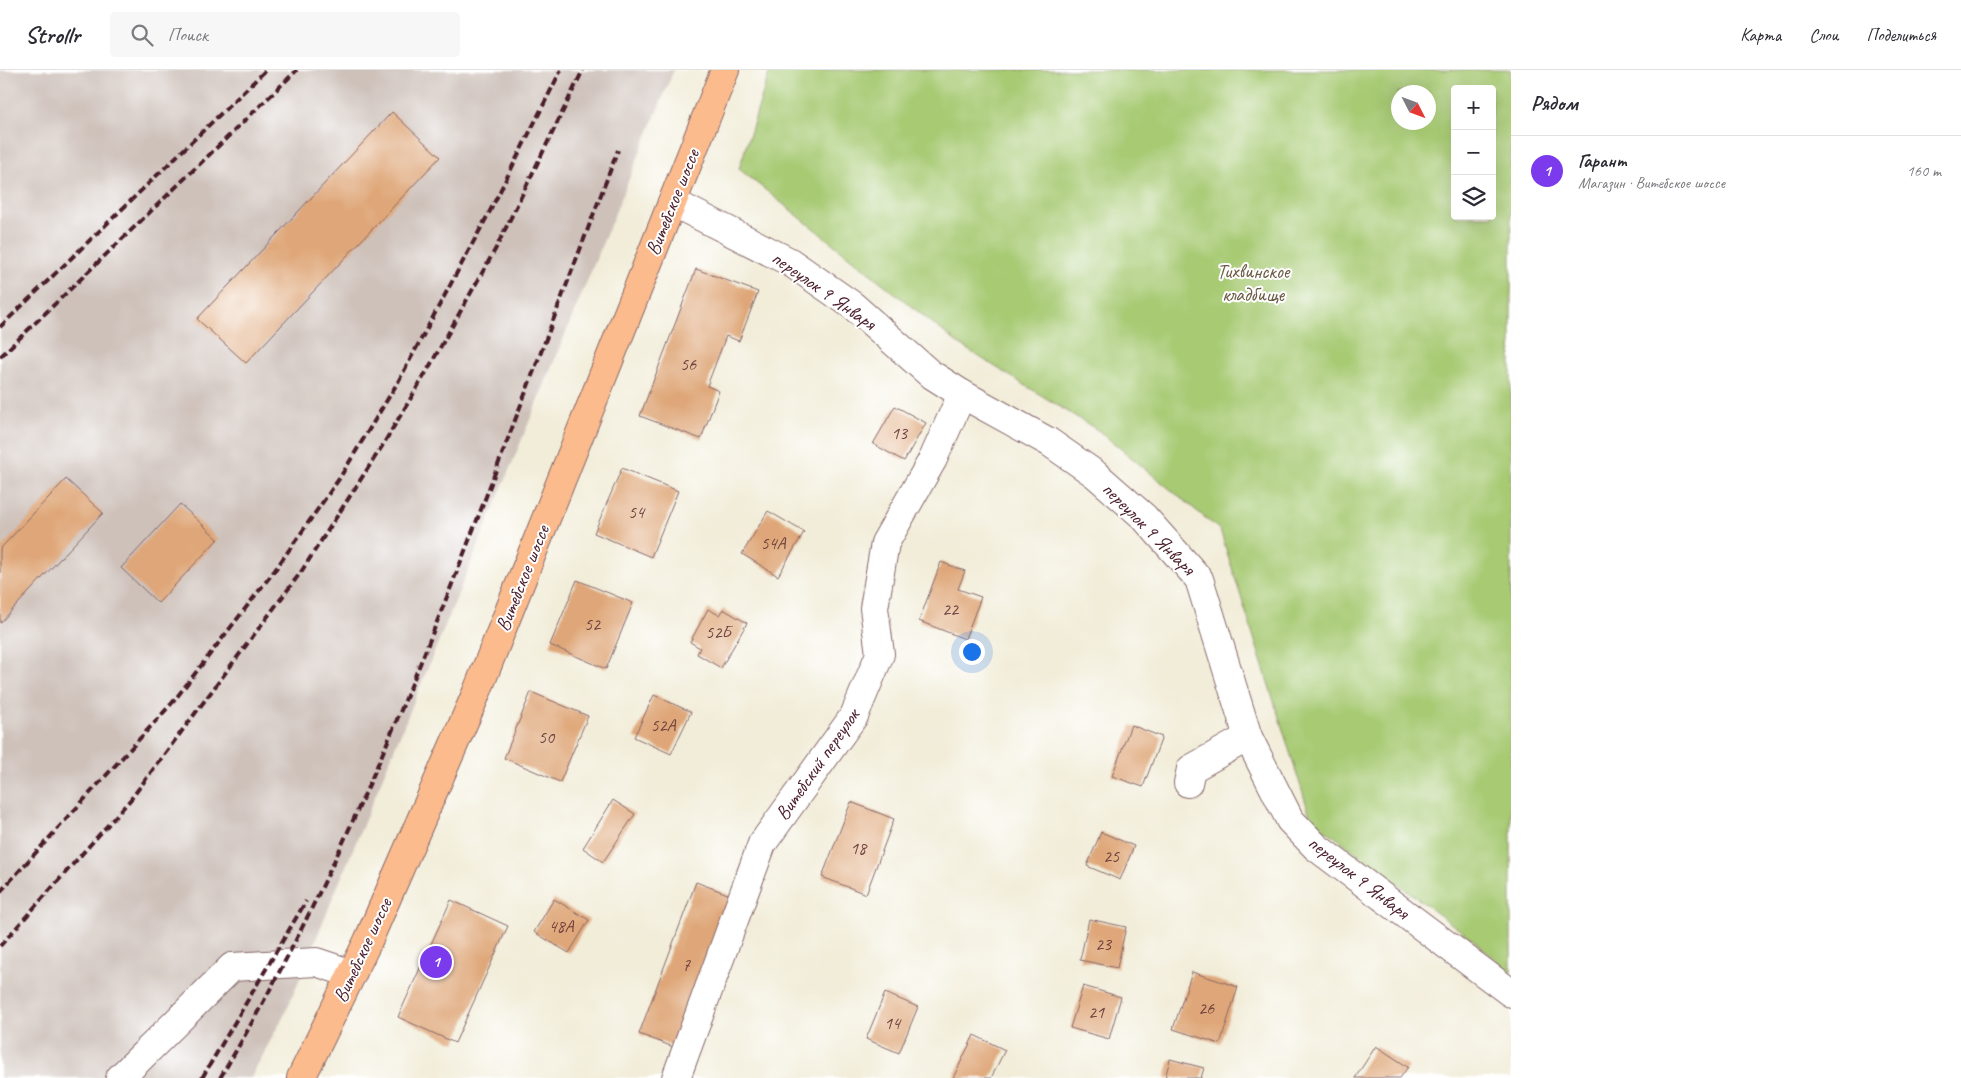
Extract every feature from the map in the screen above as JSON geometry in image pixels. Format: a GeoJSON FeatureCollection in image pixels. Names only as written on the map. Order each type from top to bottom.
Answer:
{"type":"FeatureCollection","features":[{"type":"Feature","properties":{"kind":"main road","name":"Витебское шоссе"},"geometry":{"type":"LineString","coordinates":[[301,1078],[352,974],[476,694],[725,70]]}},
{"type":"Feature","properties":{"kind":"street","name":"переулок 9 Января"},"geometry":{"type":"LineString","coordinates":[[672,202],[790,262],[852,305],[929,373],[962,394],[1049,442],[1095,474],[1144,517],[1199,579],[1248,737],[1290,820],[1316,847],[1511,993]]}},
{"type":"Feature","properties":{"kind":"street","name":"Витебский переулок"},"geometry":{"type":"LineString","coordinates":[[676,1078],[762,844],[854,716],[880,654],[874,608],[885,544],[933,459],[962,394]]}},
{"type":"Feature","properties":{"kind":"street"},"geometry":{"type":"LineString","coordinates":[[1188,783],[1191,769],[1248,737]]}},
{"type":"Feature","properties":{"kind":"street"},"geometry":{"type":"LineString","coordinates":[[120,1078],[232,967],[316,962],[352,974]]}},
{"type":"Feature","properties":{"kind":"shaded area"},"geometry":{"type":"Polygon","coordinates":[[[0,70],[674,70],[288,1007],[251,1078],[0,1078],[0,70]]]}},
{"type":"Feature","properties":{"kind":"green space","name":"Тихвинское кладбище"},"geometry":{"type":"Polygon","coordinates":[[[770,70],[1511,70],[1511,973],[1473,940],[1311,819],[1220,530],[1099,431],[960,345],[739,169],[770,70]]]}},
{"type":"Feature","properties":{"kind":"building"},"geometry":{"type":"Polygon","coordinates":[[[392,112],[440,157],[246,363],[197,319],[392,112]]]}},
{"type":"Feature","properties":{"kind":"building"},"geometry":{"type":"Polygon","coordinates":[[[696,269],[758,292],[739,341],[726,336],[707,386],[719,391],[701,439],[640,416],[696,269]]]}},
{"type":"Feature","properties":{"kind":"building"},"geometry":{"type":"Polygon","coordinates":[[[895,406],[926,423],[904,461],[873,444],[895,406]]]}},
{"type":"Feature","properties":{"kind":"building"},"geometry":{"type":"Polygon","coordinates":[[[622,468],[678,491],[651,557],[594,533],[622,468]]]}},
{"type":"Feature","properties":{"kind":"building"},"geometry":{"type":"Polygon","coordinates":[[[66,479],[103,513],[0,623],[0,549],[66,479]]]}},
{"type":"Feature","properties":{"kind":"building"},"geometry":{"type":"Polygon","coordinates":[[[180,504],[218,539],[158,603],[121,568],[180,504]]]}},
{"type":"Feature","properties":{"kind":"building"},"geometry":{"type":"Polygon","coordinates":[[[768,511],[804,532],[778,576],[742,554],[768,511]]]}},
{"type":"Feature","properties":{"kind":"building"},"geometry":{"type":"Polygon","coordinates":[[[941,562],[965,571],[958,589],[981,597],[965,639],[919,621],[941,562]]]}},
{"type":"Feature","properties":{"kind":"building"},"geometry":{"type":"Polygon","coordinates":[[[577,580],[633,603],[606,669],[550,645],[577,580]]]}},
{"type":"Feature","properties":{"kind":"building"},"geometry":{"type":"Polygon","coordinates":[[[708,609],[719,615],[723,609],[747,623],[721,668],[697,654],[700,648],[690,642],[708,609]]]}},
{"type":"Feature","properties":{"kind":"building"},"geometry":{"type":"Polygon","coordinates":[[[531,692],[588,716],[560,782],[504,758],[531,692]]]}},
{"type":"Feature","properties":{"kind":"building"},"geometry":{"type":"Polygon","coordinates":[[[654,695],[691,712],[671,754],[634,737],[654,695]]]}},
{"type":"Feature","properties":{"kind":"building"},"geometry":{"type":"Polygon","coordinates":[[[1131,725],[1162,737],[1143,787],[1112,776],[1131,725]]]}},
{"type":"Feature","properties":{"kind":"building"},"geometry":{"type":"Polygon","coordinates":[[[613,800],[635,814],[603,862],[583,848],[613,800]]]}},
{"type":"Feature","properties":{"kind":"building"},"geometry":{"type":"Polygon","coordinates":[[[851,802],[894,819],[866,894],[822,877],[851,802]]]}},
{"type":"Feature","properties":{"kind":"building"},"geometry":{"type":"Polygon","coordinates":[[[1101,832],[1134,846],[1120,880],[1087,866],[1101,832]]]}},
{"type":"Feature","properties":{"kind":"building"},"geometry":{"type":"Polygon","coordinates":[[[696,882],[733,896],[676,1048],[639,1034],[696,882]]]}},
{"type":"Feature","properties":{"kind":"building"},"geometry":{"type":"Polygon","coordinates":[[[554,899],[589,920],[569,953],[534,932],[554,899]]]}},
{"type":"Feature","properties":{"kind":"building"},"geometry":{"type":"Polygon","coordinates":[[[451,900],[508,926],[455,1043],[398,1017],[451,900]]]}},
{"type":"Feature","properties":{"kind":"building"},"geometry":{"type":"Polygon","coordinates":[[[1089,919],[1126,927],[1117,968],[1080,960],[1089,919]]]}},
{"type":"Feature","properties":{"kind":"building"},"geometry":{"type":"Polygon","coordinates":[[[1192,972],[1238,987],[1220,1044],[1173,1029],[1192,972]]]}},
{"type":"Feature","properties":{"kind":"building"},"geometry":{"type":"Polygon","coordinates":[[[1083,986],[1121,997],[1109,1039],[1070,1028],[1083,986]]]}},
{"type":"Feature","properties":{"kind":"building"},"geometry":{"type":"Polygon","coordinates":[[[885,993],[918,1007],[899,1053],[866,1039],[885,993]]]}},
{"type":"Feature","properties":{"kind":"building"},"geometry":{"type":"Polygon","coordinates":[[[974,1035],[1005,1050],[991,1078],[953,1078],[974,1035]]]}},
{"type":"Feature","properties":{"kind":"building"},"geometry":{"type":"Polygon","coordinates":[[[1376,1046],[1408,1067],[1400,1078],[1355,1078],[1376,1046]]]}},
{"type":"Feature","properties":{"kind":"building"},"geometry":{"type":"Polygon","coordinates":[[[1170,1059],[1204,1068],[1201,1078],[1165,1078],[1170,1059]]]}},
{"type":"Feature","properties":{"kind":"railway"},"geometry":{"type":"LineString","coordinates":[[0,327],[266,70]]}},
{"type":"Feature","properties":{"kind":"railway"},"geometry":{"type":"LineString","coordinates":[[0,357],[297,70]]}},
{"type":"Feature","properties":{"kind":"railway"},"geometry":{"type":"LineString","coordinates":[[0,892],[173,702],[275,570],[339,479],[398,382],[489,213],[561,70]]}},
{"type":"Feature","properties":{"kind":"railway"},"geometry":{"type":"LineString","coordinates":[[0,946],[131,799],[301,572],[381,448],[427,371],[496,248],[583,70]]}},
{"type":"Feature","properties":{"kind":"railway"},"geometry":{"type":"LineString","coordinates":[[220,1078],[294,943],[328,874],[391,734],[477,520],[618,150]]}},
{"type":"Feature","properties":{"kind":"railway"},"geometry":{"type":"LineString","coordinates":[[202,1078],[306,901]]}},
{"type":"Feature","properties":{"kind":"place","name":"Гарант"},"geometry":{"type":"Point","coordinates":[436,962]}}]}
